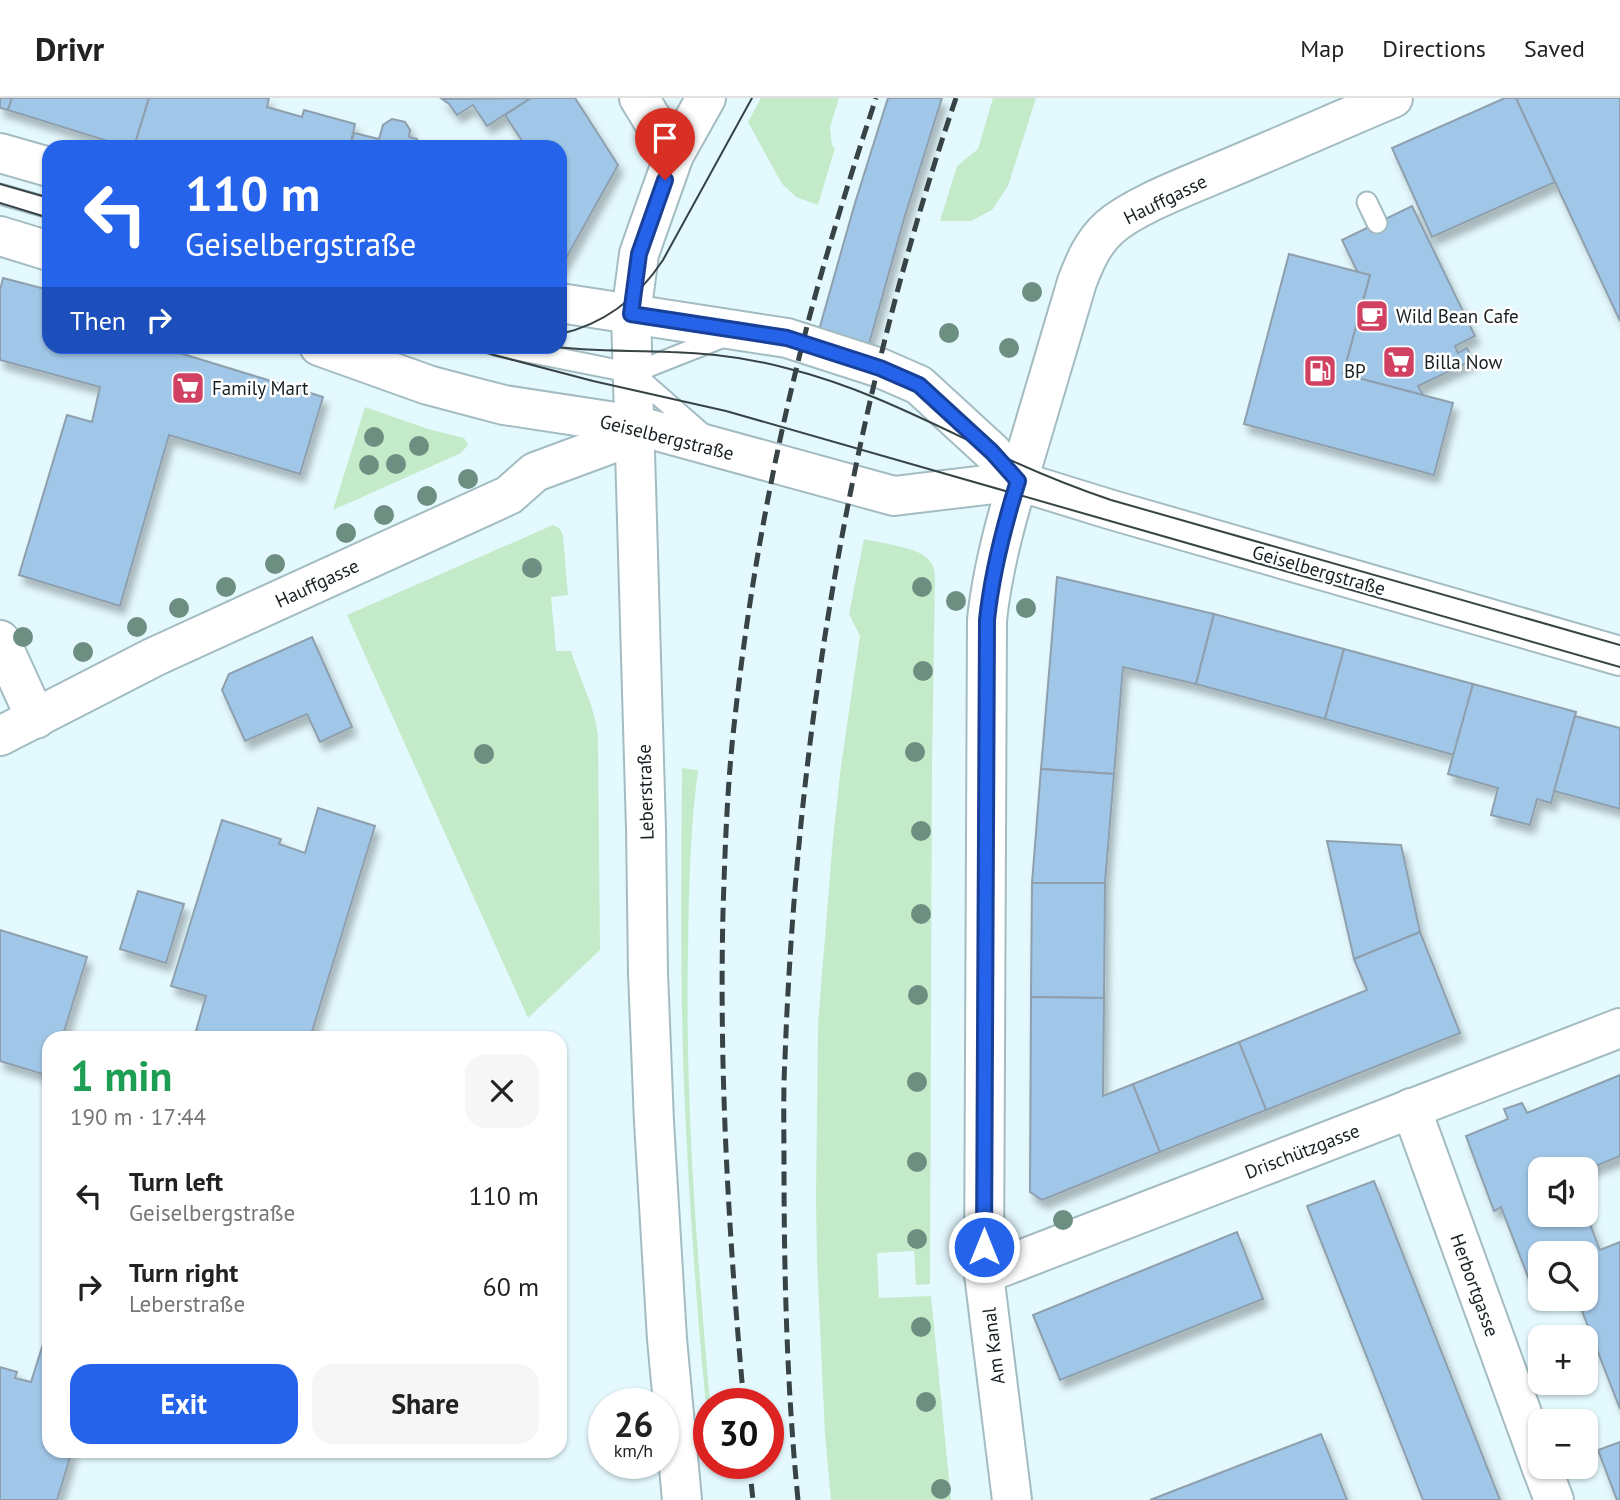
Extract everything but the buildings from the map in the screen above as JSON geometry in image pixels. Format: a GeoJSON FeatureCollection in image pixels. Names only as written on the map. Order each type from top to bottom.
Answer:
{"type":"FeatureCollection","features":[{"type":"Feature","properties":{"kind":"street"},"geometry":{"type":"LineString","coordinates":[[639,98],[674,155]]}},
{"type":"Feature","properties":{"kind":"street","name":"Leberstraße"},"geometry":{"type":"LineString","coordinates":[[682,1500],[667,1339],[654,1122],[631,314],[639,254],[674,155],[706,98]]}},
{"type":"Feature","properties":{"kind":"street","name":"Hauffgasse"},"geometry":{"type":"LineString","coordinates":[[1018,481],[1077,282],[1088,254],[1111,226],[1181,189],[1394,98]]}},
{"type":"Feature","properties":{"kind":"street"},"geometry":{"type":"LineString","coordinates":[[0,153],[42,165]]}},
{"type":"Feature","properties":{"kind":"street"},"geometry":{"type":"LineString","coordinates":[[0,236],[42,249]]}},
{"type":"Feature","properties":{"kind":"street"},"geometry":{"type":"LineString","coordinates":[[567,304],[787,338],[880,368],[919,385],[992,452],[1018,481]]}},
{"type":"Feature","properties":{"kind":"street","name":"Geiselbergstraße"},"geometry":{"type":"LineString","coordinates":[[341,354],[428,385],[504,405],[719,449],[894,496],[1018,481],[1620,656]]}},
{"type":"Feature","properties":{"kind":"street","name":"Hauffgasse"},"geometry":{"type":"LineString","coordinates":[[0,736],[154,657],[509,495],[535,472],[635,430]]}},
{"type":"Feature","properties":{"kind":"street","name":"Am Kanal"},"geometry":{"type":"LineString","coordinates":[[1012,1500],[984,1274],[987,620],[990,588],[1018,481]]}},
{"type":"Feature","properties":{"kind":"street"},"geometry":{"type":"LineString","coordinates":[[0,640],[36,719]]}},
{"type":"Feature","properties":{"kind":"street","name":"Drischützgasse"},"geometry":{"type":"LineString","coordinates":[[984,1274],[1620,1028]]}},
{"type":"Feature","properties":{"kind":"street","name":"Herbortgasse"},"geometry":{"type":"LineString","coordinates":[[1411,1108],[1528,1429]]}},
{"type":"Feature","properties":{"kind":"street","name":"Herbortgasse"},"geometry":{"type":"LineString","coordinates":[[1546,1479],[1553,1500]]}},
{"type":"Feature","properties":{"kind":"lane"},"geometry":{"type":"LineString","coordinates":[[0,194],[42,206]]}},
{"type":"Feature","properties":{"kind":"lane"},"geometry":{"type":"LineString","coordinates":[[1367,202],[1377,223]]}},
{"type":"Feature","properties":{"kind":"lane"},"geometry":{"type":"LineString","coordinates":[[633,373],[740,331]]}},
{"type":"Feature","properties":{"kind":"lane"},"geometry":{"type":"LineString","coordinates":[[538,354],[633,373],[719,449]]}},
{"type":"Feature","properties":{"kind":"green space"},"geometry":{"type":"Polygon","coordinates":[[[761,98],[839,98],[830,127],[832,146],[835,148],[818,205],[796,197],[782,184],[748,122],[761,98]]]}},
{"type":"Feature","properties":{"kind":"green space"},"geometry":{"type":"Polygon","coordinates":[[[993,98],[1036,98],[1008,186],[992,210],[971,221],[940,221],[957,166],[978,149],[993,98]]]}},
{"type":"Feature","properties":{"kind":"green space"},"geometry":{"type":"Polygon","coordinates":[[[365,407],[428,429],[464,438],[468,445],[461,453],[333,510],[365,407]]]}},
{"type":"Feature","properties":{"kind":"green space"},"geometry":{"type":"Polygon","coordinates":[[[553,525],[559,528],[563,535],[568,595],[551,597],[556,651],[571,651],[591,704],[598,736],[600,950],[528,1018],[347,615],[553,525]]]}},
{"type":"Feature","properties":{"kind":"green space"},"geometry":{"type":"Polygon","coordinates":[[[864,539],[916,551],[930,561],[935,574],[930,1284],[916,1285],[914,1251],[877,1253],[879,1298],[931,1296],[951,1500],[831,1500],[825,1435],[817,1261],[818,1024],[833,838],[860,636],[849,614],[864,539]]]}},
{"type":"Feature","properties":{"kind":"green space"},"geometry":{"type":"Polygon","coordinates":[[[682,768],[698,770],[689,883],[688,1064],[709,1388],[705,1388],[688,1174],[681,967],[682,768]]]}},
{"type":"Feature","properties":{"kind":"tram line"},"geometry":{"type":"LineString","coordinates":[[567,332],[592,324],[619,308],[653,274],[752,98]]}},
{"type":"Feature","properties":{"kind":"tram line"},"geometry":{"type":"LineString","coordinates":[[0,184],[42,196]]}},
{"type":"Feature","properties":{"kind":"tram line"},"geometry":{"type":"LineString","coordinates":[[0,203],[42,216]]}},
{"type":"Feature","properties":{"kind":"tram line"},"geometry":{"type":"LineString","coordinates":[[567,348],[715,355],[758,361],[813,375],[892,405],[1022,465],[1111,500],[1620,645]]}},
{"type":"Feature","properties":{"kind":"tram line"},"geometry":{"type":"LineString","coordinates":[[490,354],[593,381],[726,411],[1620,667]]}},
{"type":"Feature","properties":{"kind":"railway"},"geometry":{"type":"LineString","coordinates":[[743,1388],[730,1220],[722,1035],[727,819],[739,681],[752,590],[786,410],[824,264],[876,98]]}},
{"type":"Feature","properties":{"kind":"railway"},"geometry":{"type":"LineString","coordinates":[[798,1500],[787,1333],[784,1098],[791,936],[802,814],[817,692],[859,452],[919,215],[956,98]]}},
{"type":"Feature","properties":{"kind":"railway"},"geometry":{"type":"LineString","coordinates":[[751,1479],[753,1500]]}},
{"type":"Feature","properties":{"kind":"place","name":"Wild Bean Cafe"},"geometry":{"type":"Point","coordinates":[1372,316]}},
{"type":"Feature","properties":{"kind":"place","name":"Billa Now"},"geometry":{"type":"Point","coordinates":[1399,362]}},
{"type":"Feature","properties":{"kind":"place","name":"BP"},"geometry":{"type":"Point","coordinates":[1320,371]}},
{"type":"Feature","properties":{"kind":"place","name":"Family Mart"},"geometry":{"type":"Point","coordinates":[188,388]}},
{"type":"Feature","properties":{"kind":"route"},"geometry":{"type":"LineString","coordinates":[[665,180],[639,254],[631,314],[787,338],[880,368],[919,385],[992,452],[1018,481],[990,588],[987,620],[984,1247]]}}]}
